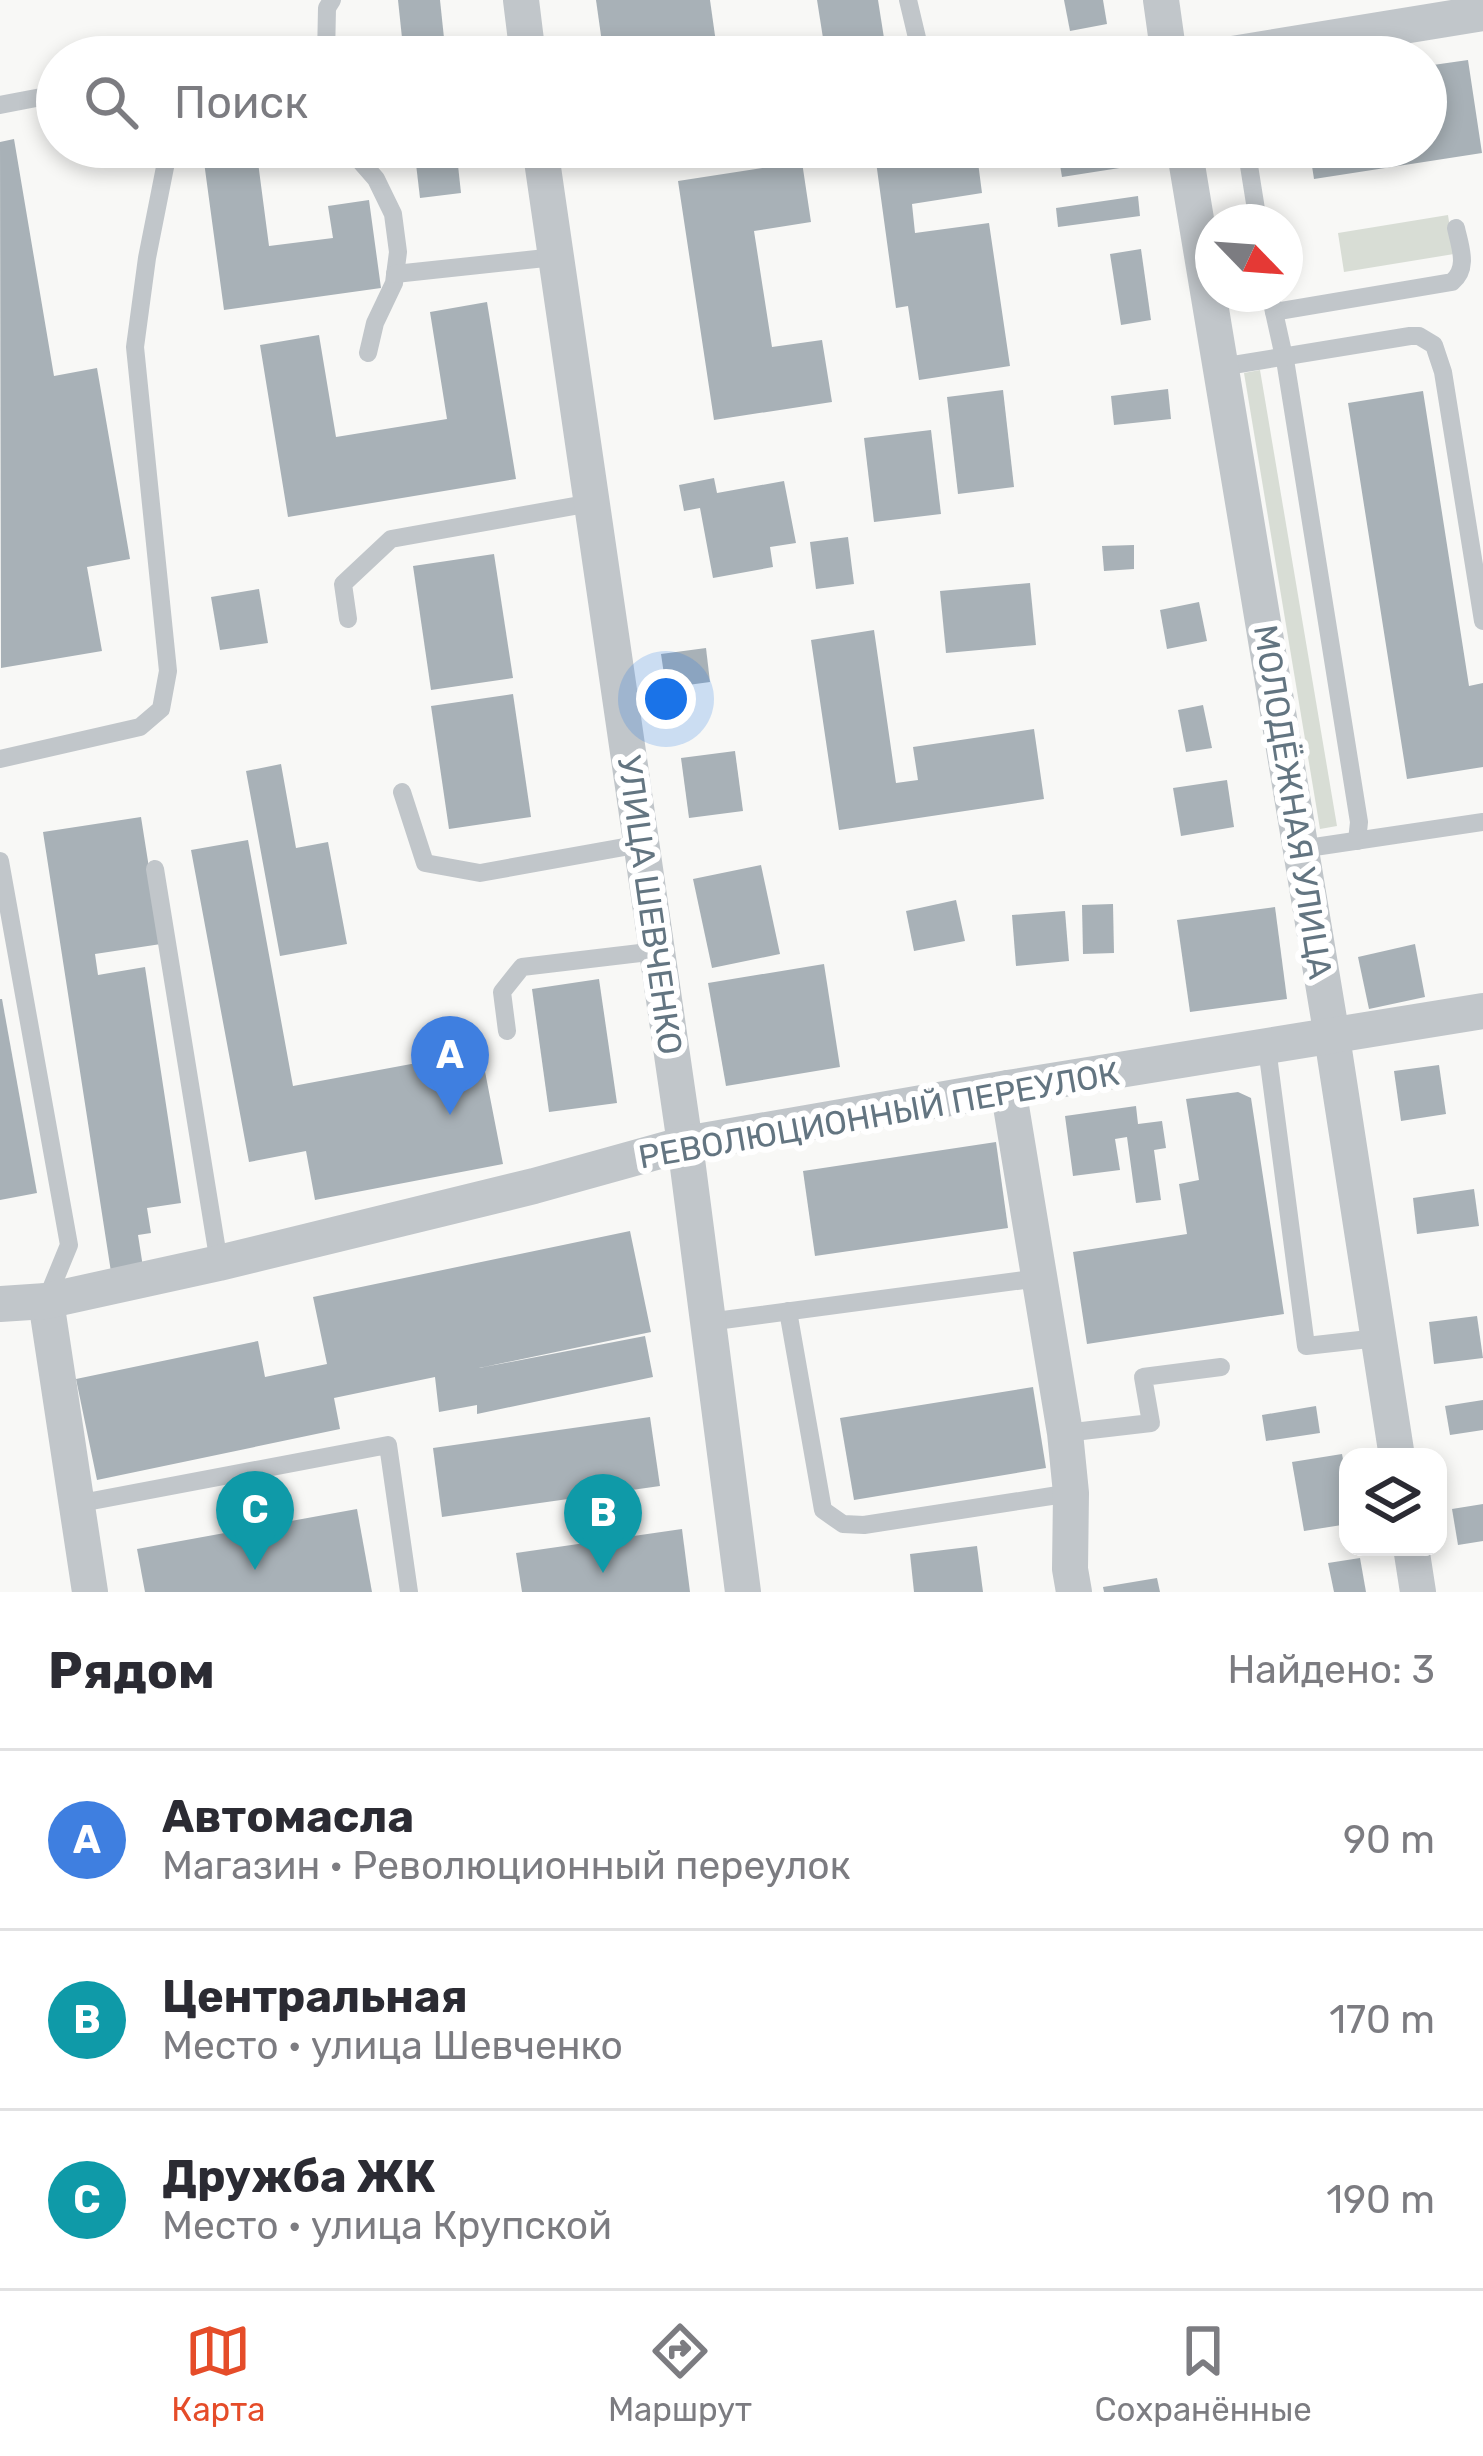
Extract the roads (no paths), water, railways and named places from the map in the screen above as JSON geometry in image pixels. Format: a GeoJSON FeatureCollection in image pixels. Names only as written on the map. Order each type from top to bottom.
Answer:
{"type":"FeatureCollection","features":[{"type":"Feature","properties":{"kind":"street"},"geometry":{"type":"LineString","coordinates":[[521,0],[525,36]]}},
{"type":"Feature","properties":{"kind":"street"},"geometry":{"type":"LineString","coordinates":[[1161,0],[1166,36]]}},
{"type":"Feature","properties":{"kind":"street"},"geometry":{"type":"LineString","coordinates":[[1346,36],[1483,13]]}},
{"type":"Feature","properties":{"kind":"street","name":"УЛИЦА ШЕВЧЕНКО"},"geometry":{"type":"LineString","coordinates":[[544,168],[685,1144],[742,1592]]}},
{"type":"Feature","properties":{"kind":"street","name":"МОЛОДЁЖНАЯ УЛИЦА"},"geometry":{"type":"LineString","coordinates":[[1188,168],[1332,1037],[1395,1448]]}},
{"type":"Feature","properties":{"kind":"street","name":"РЕВОЛЮЦИОННЫЙ ПЕРЕУЛОК"},"geometry":{"type":"LineString","coordinates":[[0,1304],[46,1301],[219,1263],[685,1144],[1483,1011]]}},
{"type":"Feature","properties":{"kind":"street"},"geometry":{"type":"LineString","coordinates":[[1008,1088],[1065,1432],[1074,1592]]}},
{"type":"Feature","properties":{"kind":"street"},"geometry":{"type":"LineString","coordinates":[[46,1301],[90,1592]]}},
{"type":"Feature","properties":{"kind":"street"},"geometry":{"type":"LineString","coordinates":[[1412,1556],[1418,1592]]}},
{"type":"Feature","properties":{"kind":"lane"},"geometry":{"type":"LineString","coordinates":[[326,36],[327,8],[332,0]]}},
{"type":"Feature","properties":{"kind":"lane"},"geometry":{"type":"LineString","coordinates":[[908,0],[917,36]]}},
{"type":"Feature","properties":{"kind":"lane"},"geometry":{"type":"LineString","coordinates":[[0,105],[36,98]]}},
{"type":"Feature","properties":{"kind":"lane"},"geometry":{"type":"LineString","coordinates":[[0,758],[140,727],[161,709],[168,671],[135,346],[165,168]]}},
{"type":"Feature","properties":{"kind":"lane"},"geometry":{"type":"LineString","coordinates":[[366,168],[393,214],[398,252],[368,353]]}},
{"type":"Feature","properties":{"kind":"lane"},"geometry":{"type":"LineString","coordinates":[[1249,168],[1255,204]]}},
{"type":"Feature","properties":{"kind":"lane"},"geometry":{"type":"LineString","coordinates":[[1303,299],[1452,282],[1462,264],[1456,228]]}},
{"type":"Feature","properties":{"kind":"lane"},"geometry":{"type":"LineString","coordinates":[[395,274],[555,257]]}},
{"type":"Feature","properties":{"kind":"lane"},"geometry":{"type":"LineString","coordinates":[[1274,312],[1358,822],[1357,841]]}},
{"type":"Feature","properties":{"kind":"lane"},"geometry":{"type":"LineString","coordinates":[[1221,368],[1410,336],[1435,345],[1483,621]]}},
{"type":"Feature","properties":{"kind":"lane"},"geometry":{"type":"LineString","coordinates":[[348,620],[343,584],[392,539],[591,503]]}},
{"type":"Feature","properties":{"kind":"lane"},"geometry":{"type":"LineString","coordinates":[[402,792],[425,863],[480,873],[641,844]]}},
{"type":"Feature","properties":{"kind":"lane"},"geometry":{"type":"LineString","coordinates":[[1301,849],[1483,822]]}},
{"type":"Feature","properties":{"kind":"lane"},"geometry":{"type":"LineString","coordinates":[[0,860],[69,1245],[46,1301]]}},
{"type":"Feature","properties":{"kind":"lane"},"geometry":{"type":"LineString","coordinates":[[155,869],[219,1263]]}},
{"type":"Feature","properties":{"kind":"lane"},"geometry":{"type":"LineString","coordinates":[[507,1030],[502,992],[522,967],[657,951]]}},
{"type":"Feature","properties":{"kind":"lane"},"geometry":{"type":"LineString","coordinates":[[1267,1048],[1306,1346],[1378,1338]]}},
{"type":"Feature","properties":{"kind":"lane"},"geometry":{"type":"LineString","coordinates":[[708,1322],[1039,1278]]}},
{"type":"Feature","properties":{"kind":"lane"},"geometry":{"type":"LineString","coordinates":[[788,1311],[823,1510],[843,1524],[864,1525],[1071,1493]]}},
{"type":"Feature","properties":{"kind":"lane"},"geometry":{"type":"LineString","coordinates":[[1065,1432],[1150,1423],[1143,1377],[1221,1367]]}},
{"type":"Feature","properties":{"kind":"lane"},"geometry":{"type":"LineString","coordinates":[[76,1504],[388,1444],[409,1592]]}},
{"type":"Feature","properties":{"kind":"place","name":"Автомасла"},"geometry":{"type":"Point","coordinates":[450,1115]}},
{"type":"Feature","properties":{"kind":"place","name":"Дружба ЖК"},"geometry":{"type":"Point","coordinates":[255,1570]}},
{"type":"Feature","properties":{"kind":"place","name":"Центральная"},"geometry":{"type":"Point","coordinates":[603,1573]}}]}
